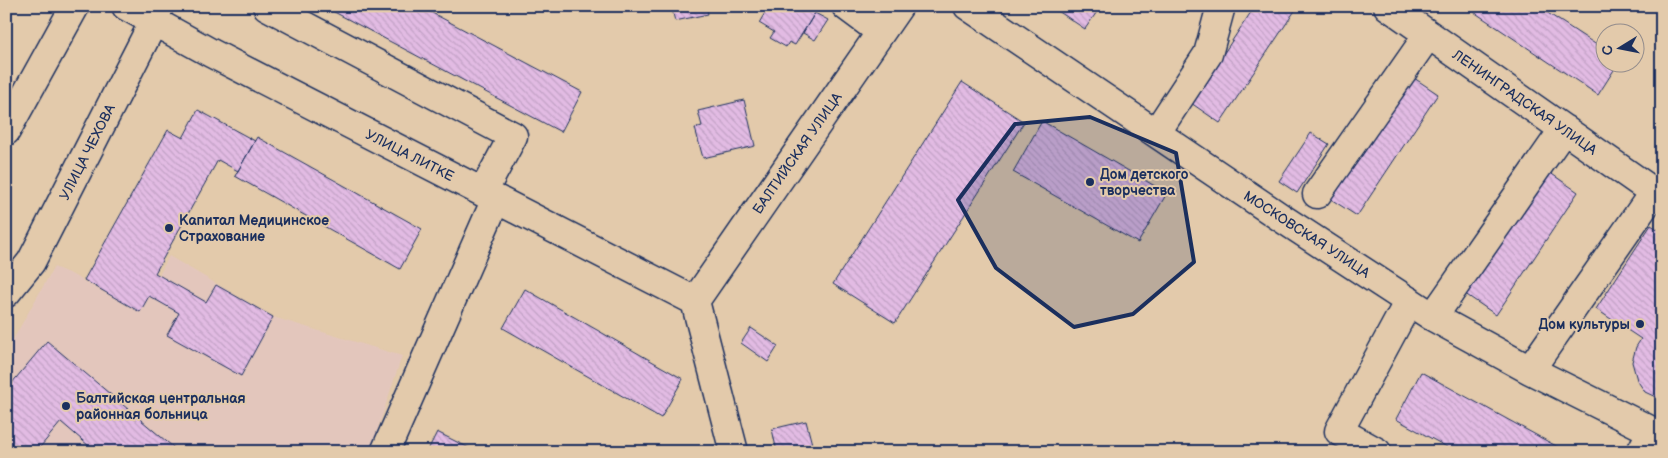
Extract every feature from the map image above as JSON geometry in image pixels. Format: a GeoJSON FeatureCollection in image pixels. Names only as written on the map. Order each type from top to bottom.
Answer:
{"type":"FeatureCollection","features":[{"type":"Feature","properties":{"kind":"street"},"geometry":{"type":"LineString","coordinates":[[6,131],[75,6]]}},
{"type":"Feature","properties":{"kind":"street","name":"УЛИЦА ЛИТКЕ"},"geometry":{"type":"LineString","coordinates":[[126,6],[157,14],[211,53],[695,301]]}},
{"type":"Feature","properties":{"kind":"street"},"geometry":{"type":"LineString","coordinates":[[267,6],[513,136],[385,452]]}},
{"type":"Feature","properties":{"kind":"street"},"geometry":{"type":"LineString","coordinates":[[846,6],[881,32]]}},
{"type":"Feature","properties":{"kind":"street","name":"БАЛТИЙСКАЯ УЛИЦА"},"geometry":{"type":"LineString","coordinates":[[695,301],[899,6]]}},
{"type":"Feature","properties":{"kind":"street","name":"МОСКОВСКАЯ УЛИЦА"},"geometry":{"type":"LineString","coordinates":[[968,6],[1283,219],[1433,317],[1652,440]]}},
{"type":"Feature","properties":{"kind":"street"},"geometry":{"type":"LineString","coordinates":[[1156,133],[1208,54],[1221,6]]}},
{"type":"Feature","properties":{"kind":"street","name":"ЛЕНИНГРАДСКАЯ УЛИЦА"},"geometry":{"type":"LineString","coordinates":[[1388,6],[1658,195]]}},
{"type":"Feature","properties":{"kind":"street","name":"УЛИЦА ЧЕХОВА"},"geometry":{"type":"LineString","coordinates":[[6,293],[30,262],[157,14]]}},
{"type":"Feature","properties":{"kind":"street"},"geometry":{"type":"LineString","coordinates":[[1317,194],[1428,34]]}},
{"type":"Feature","properties":{"kind":"street"},"geometry":{"type":"LineString","coordinates":[[1433,317],[1564,130]]}},
{"type":"Feature","properties":{"kind":"street"},"geometry":{"type":"LineString","coordinates":[[1530,370],[1658,195]]}},
{"type":"Feature","properties":{"kind":"street"},"geometry":{"type":"LineString","coordinates":[[695,301],[734,452]]}},
{"type":"Feature","properties":{"kind":"street"},"geometry":{"type":"LineString","coordinates":[[1377,452],[1339,431],[1409,301]]}},
{"type":"Feature","properties":{"kind":"highlighted area"},"geometry":{"type":"Polygon","coordinates":[[[1090,117],[1176,153],[1194,262],[1133,314],[1074,327],[996,268],[958,200],[1015,124],[1090,117]]]}},
{"type":"Feature","properties":{"kind":"shaded area"},"geometry":{"type":"Polygon","coordinates":[[[169,256],[273,317],[402,356],[370,452],[6,452],[6,352],[54,267],[71,274],[140,312],[169,256]]]}},
{"type":"Feature","properties":{"kind":"building"},"geometry":{"type":"Polygon","coordinates":[[[323,6],[419,6],[582,92],[561,132],[323,6]]]}},
{"type":"Feature","properties":{"kind":"building"},"geometry":{"type":"Polygon","coordinates":[[[671,6],[706,6],[708,14],[675,21],[671,6]]]}},
{"type":"Feature","properties":{"kind":"building"},"geometry":{"type":"Polygon","coordinates":[[[769,6],[805,6],[815,13],[795,45],[789,42],[786,47],[770,38],[774,32],[759,23],[769,6]]]}},
{"type":"Feature","properties":{"kind":"building"},"geometry":{"type":"Polygon","coordinates":[[[1057,6],[1101,6],[1085,29],[1055,9],[1057,6]]]}},
{"type":"Feature","properties":{"kind":"building"},"geometry":{"type":"Polygon","coordinates":[[[1255,6],[1292,6],[1296,9],[1220,123],[1191,103],[1255,6]]]}},
{"type":"Feature","properties":{"kind":"building"},"geometry":{"type":"Polygon","coordinates":[[[1465,6],[1537,6],[1596,44],[1596,72],[1613,72],[1598,95],[1465,6]]]}},
{"type":"Feature","properties":{"kind":"building"},"geometry":{"type":"Polygon","coordinates":[[[815,13],[828,20],[815,40],[803,33],[815,13]]]}},
{"type":"Feature","properties":{"kind":"building"},"geometry":{"type":"Polygon","coordinates":[[[1408,74],[1438,94],[1357,216],[1326,196],[1408,74]]]}},
{"type":"Feature","properties":{"kind":"building"},"geometry":{"type":"Polygon","coordinates":[[[962,82],[1024,122],[895,323],[833,284],[962,82]]]}},
{"type":"Feature","properties":{"kind":"building"},"geometry":{"type":"Polygon","coordinates":[[[744,100],[755,146],[703,158],[695,128],[702,126],[698,111],[744,100]]]}},
{"type":"Feature","properties":{"kind":"building"},"geometry":{"type":"Polygon","coordinates":[[[198,110],[255,141],[238,171],[218,160],[155,273],[206,302],[216,285],[273,317],[241,376],[167,335],[179,313],[149,296],[140,312],[84,280],[168,130],[183,138],[198,110]]]}},
{"type":"Feature","properties":{"kind":"building","name":"Дом детского творчества"},"geometry":{"type":"Polygon","coordinates":[[[1042,121],[1167,193],[1138,243],[1013,172],[1042,121]]]}},
{"type":"Feature","properties":{"kind":"building"},"geometry":{"type":"Polygon","coordinates":[[[1311,133],[1329,144],[1297,193],[1279,181],[1311,133]]]}},
{"type":"Feature","properties":{"kind":"building"},"geometry":{"type":"Polygon","coordinates":[[[257,137],[422,229],[400,269],[235,176],[257,137]]]}},
{"type":"Feature","properties":{"kind":"building"},"geometry":{"type":"Polygon","coordinates":[[[1543,168],[1578,192],[1496,315],[1461,291],[1543,168]]]}},
{"type":"Feature","properties":{"kind":"building","name":"Дом культуры"},"geometry":{"type":"Polygon","coordinates":[[[1651,225],[1662,232],[1662,400],[1645,392],[1637,380],[1632,362],[1636,347],[1641,339],[1596,309],[1651,225]]]}},
{"type":"Feature","properties":{"kind":"building"},"geometry":{"type":"Polygon","coordinates":[[[525,289],[683,379],[661,418],[503,328],[525,289]]]}},
{"type":"Feature","properties":{"kind":"building"},"geometry":{"type":"Polygon","coordinates":[[[751,328],[778,346],[768,362],[741,343],[751,328]]]}},
{"type":"Feature","properties":{"kind":"building","name":"Балтийская центральная районная больница"},"geometry":{"type":"Polygon","coordinates":[[[47,341],[179,452],[96,452],[61,422],[36,452],[6,452],[6,390],[47,341]]]}},
{"type":"Feature","properties":{"kind":"building"},"geometry":{"type":"Polygon","coordinates":[[[1421,372],[1567,452],[1456,452],[1396,419],[1421,372]]]}},
{"type":"Feature","properties":{"kind":"building"},"geometry":{"type":"Polygon","coordinates":[[[806,421],[814,452],[777,452],[772,429],[806,421]]]}},
{"type":"Feature","properties":{"kind":"building"},"geometry":{"type":"Polygon","coordinates":[[[437,432],[475,451],[475,452],[427,452],[437,432]]]}},
{"type":"Feature","properties":{"kind":"place","name":"Дом детского творчества"},"geometry":{"type":"Point","coordinates":[1090,182]}},
{"type":"Feature","properties":{"kind":"place","name":"Капитал Медицинское Страхование"},"geometry":{"type":"Point","coordinates":[169,228]}},
{"type":"Feature","properties":{"kind":"place","name":"Дом культуры"},"geometry":{"type":"Point","coordinates":[1640,324]}},
{"type":"Feature","properties":{"kind":"place","name":"Балтийская центральная районная больница"},"geometry":{"type":"Point","coordinates":[66,406]}}]}
